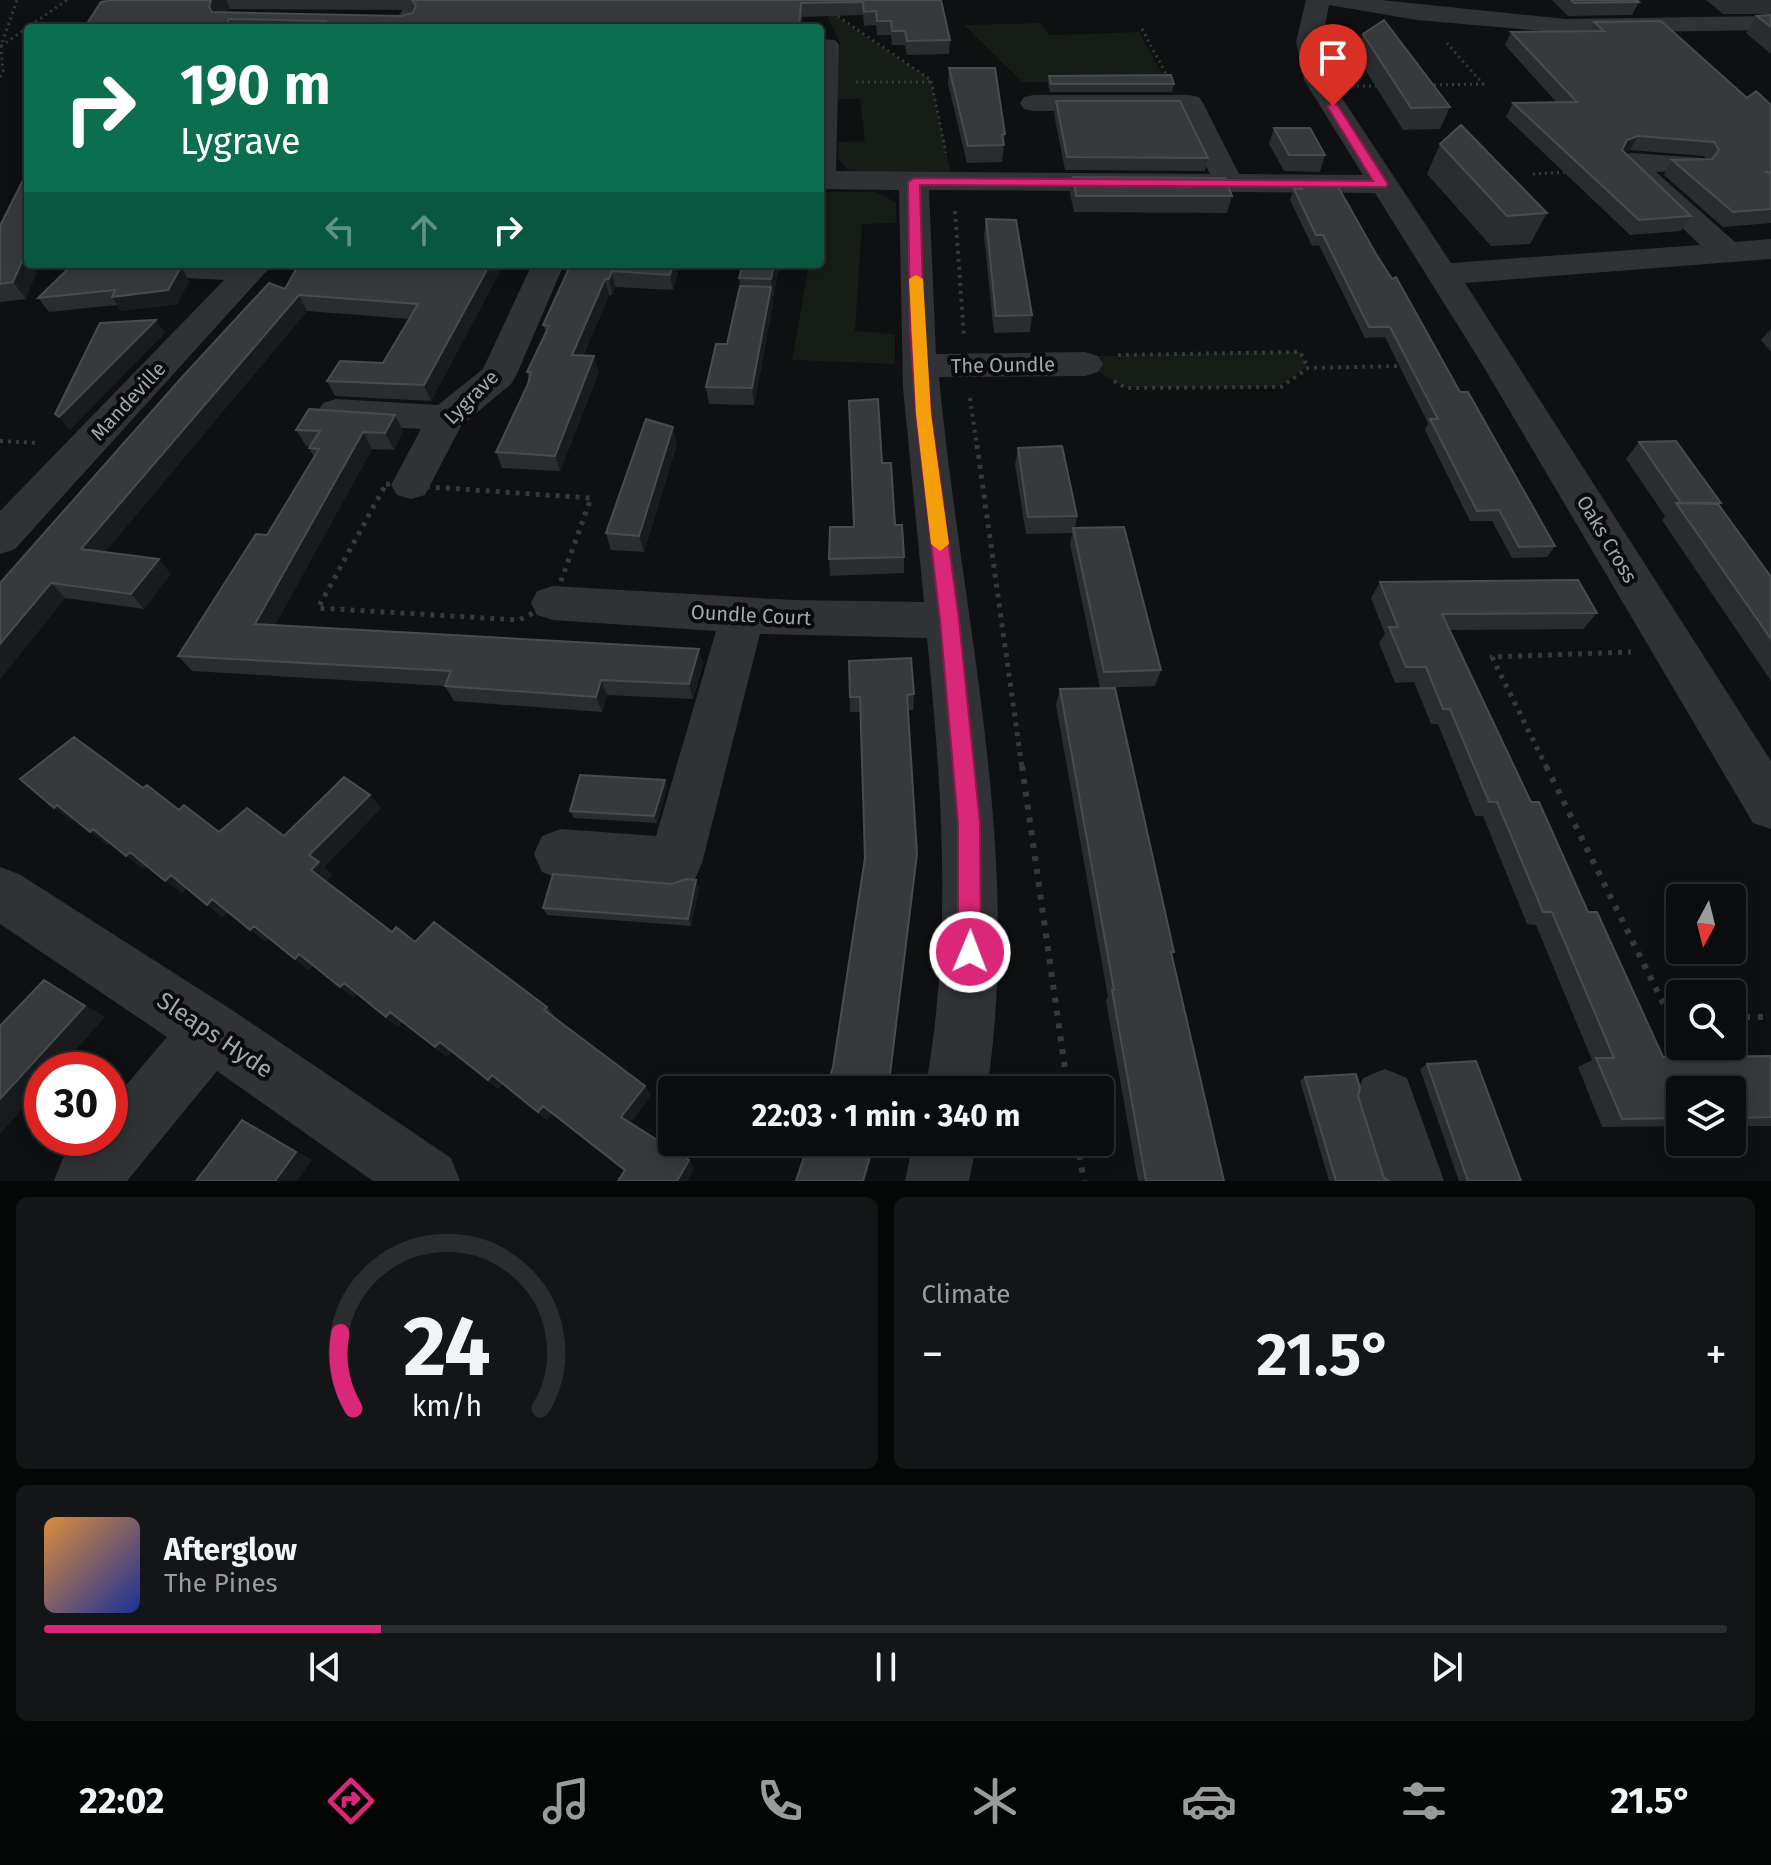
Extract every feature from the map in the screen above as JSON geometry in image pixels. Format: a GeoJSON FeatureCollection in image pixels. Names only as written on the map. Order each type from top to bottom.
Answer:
{"type":"FeatureCollection","features":[{"type":"Feature","properties":{"kind":"street"},"geometry":{"type":"LineString","coordinates":[[377,20],[404,24],[422,0]]}},
{"type":"Feature","properties":{"kind":"street","name":"Oaks Cross"},"geometry":{"type":"LineString","coordinates":[[1318,0],[1309,42],[1317,80],[1441,273],[1771,806]]}},
{"type":"Feature","properties":{"kind":"street"},"geometry":{"type":"LineString","coordinates":[[1336,0],[1417,13],[1566,26],[1770,23]]}},
{"type":"Feature","properties":{"kind":"street"},"geometry":{"type":"LineString","coordinates":[[1542,0],[1566,26]]}},
{"type":"Feature","properties":{"kind":"street"},"geometry":{"type":"LineString","coordinates":[[1744,0],[1770,23]]}},
{"type":"Feature","properties":{"kind":"street"},"geometry":{"type":"LineString","coordinates":[[1034,103],[1189,103],[1229,183]]}},
{"type":"Feature","properties":{"kind":"street"},"geometry":{"type":"LineString","coordinates":[[1692,164],[1631,162],[1727,252]]}},
{"type":"Feature","properties":{"kind":"street"},"geometry":{"type":"LineString","coordinates":[[824,180],[1381,184]]}},
{"type":"Feature","properties":{"kind":"street","name":"The Oundle"},"geometry":{"type":"LineString","coordinates":[[933,182],[917,330],[969,823],[969,983],[959,1076]]}},
{"type":"Feature","properties":{"kind":"street"},"geometry":{"type":"LineString","coordinates":[[1441,273],[1484,273],[1771,249]]}},
{"type":"Feature","properties":{"kind":"street","name":"Mandeville"},"geometry":{"type":"LineString","coordinates":[[0,538],[253,268]]}},
{"type":"Feature","properties":{"kind":"street","name":"Lygrave"},"geometry":{"type":"LineString","coordinates":[[411,485],[446,418],[498,376],[546,268]]}},
{"type":"Feature","properties":{"kind":"street"},"geometry":{"type":"LineString","coordinates":[[156,320],[206,319]]}},
{"type":"Feature","properties":{"kind":"street","name":"The Oundle"},"geometry":{"type":"LineString","coordinates":[[921,366],[1085,364]]}},
{"type":"Feature","properties":{"kind":"street"},"geometry":{"type":"LineString","coordinates":[[326,412],[446,418]]}},
{"type":"Feature","properties":{"kind":"street","name":"Oundle Court"},"geometry":{"type":"LineString","coordinates":[[553,603],[860,620],[950,620]]}},
{"type":"Feature","properties":{"kind":"street"},"geometry":{"type":"LineString","coordinates":[[561,854],[675,863],[743,614]]}},
{"type":"Feature","properties":{"kind":"street","name":"Sleaps Hyde"},"geometry":{"type":"LineString","coordinates":[[0,893],[211,1031],[428,1181]]}},
{"type":"Feature","properties":{"kind":"street"},"geometry":{"type":"LineString","coordinates":[[86,1181],[211,1031]]}},
{"type":"Feature","properties":{"kind":"street"},"geometry":{"type":"LineString","coordinates":[[1385,1100],[1412,1181]]}},
{"type":"Feature","properties":{"kind":"street"},"geometry":{"type":"LineString","coordinates":[[937,1181],[942,1156]]}},
{"type":"Feature","properties":{"kind":"path"},"geometry":{"type":"LineString","coordinates":[[0,77],[3,71],[1,46],[17,0]]}},
{"type":"Feature","properties":{"kind":"path"},"geometry":{"type":"LineString","coordinates":[[33,24],[67,0]]}},
{"type":"Feature","properties":{"kind":"path"},"geometry":{"type":"LineString","coordinates":[[824,8],[931,82]]}},
{"type":"Feature","properties":{"kind":"path"},"geometry":{"type":"LineString","coordinates":[[1142,29],[1182,103]]}},
{"type":"Feature","properties":{"kind":"path"},"geometry":{"type":"LineString","coordinates":[[1,46],[24,30]]}},
{"type":"Feature","properties":{"kind":"path"},"geometry":{"type":"LineString","coordinates":[[1427,85],[1483,84],[1442,37]]}},
{"type":"Feature","properties":{"kind":"path"},"geometry":{"type":"LineString","coordinates":[[824,61],[858,83],[931,82]]}},
{"type":"Feature","properties":{"kind":"path"},"geometry":{"type":"LineString","coordinates":[[931,82],[933,182],[966,366],[1066,1076]]}},
{"type":"Feature","properties":{"kind":"path"},"geometry":{"type":"LineString","coordinates":[[1533,174],[1636,168]]}},
{"type":"Feature","properties":{"kind":"path"},"geometry":{"type":"LineString","coordinates":[[1308,368],[1300,352],[1092,356],[1085,364],[1126,388],[1281,387],[1308,368],[1404,366]]}},
{"type":"Feature","properties":{"kind":"path"},"geometry":{"type":"LineString","coordinates":[[386,484],[591,498],[553,603],[519,620],[318,608],[386,484]]}},
{"type":"Feature","properties":{"kind":"path"},"geometry":{"type":"LineString","coordinates":[[1666,1009],[1492,657],[1675,651]]}},
{"type":"Feature","properties":{"kind":"path"},"geometry":{"type":"LineString","coordinates":[[1746,1017],[1771,1017]]}},
{"type":"Feature","properties":{"kind":"path"},"geometry":{"type":"LineString","coordinates":[[1080,1156],[1084,1181]]}},
{"type":"Feature","properties":{"kind":"shaded area"},"geometry":{"type":"Polygon","coordinates":[[[824,8],[931,80],[951,174],[871,173],[847,169],[838,159],[838,142],[865,141],[860,99],[833,99],[840,44],[824,8]]]}},
{"type":"Feature","properties":{"kind":"shaded area"},"geometry":{"type":"Polygon","coordinates":[[[1041,23],[1049,35],[1139,32],[1167,82],[1022,82],[964,25],[1041,23]]]}},
{"type":"Feature","properties":{"kind":"shaded area"},"geometry":{"type":"Polygon","coordinates":[[[824,192],[875,192],[896,202],[896,223],[862,224],[855,331],[895,334],[895,364],[792,360],[808,268],[824,268],[824,192]]]}},
{"type":"Feature","properties":{"kind":"shaded area"},"geometry":{"type":"Polygon","coordinates":[[[1300,352],[1307,366],[1278,387],[1126,388],[1085,364],[1092,356],[1300,352]]]}},
{"type":"Feature","properties":{"kind":"building"},"geometry":{"type":"Polygon","coordinates":[[[211,0],[209,7],[212,12],[401,16],[413,13],[416,5],[412,0],[941,0],[950,40],[907,41],[905,31],[892,31],[891,21],[877,21],[876,11],[864,12],[863,2],[801,3],[799,24],[325,24],[326,21],[229,19],[227,24],[87,24],[101,2],[211,0]]]}},
{"type":"Feature","properties":{"kind":"building"},"geometry":{"type":"Polygon","coordinates":[[[1571,0],[1637,0],[1639,2],[1574,3],[1571,0]]]}},
{"type":"Feature","properties":{"kind":"building"},"geometry":{"type":"Polygon","coordinates":[[[1771,15],[1771,27],[1757,16],[1771,15]]]}},
{"type":"Feature","properties":{"kind":"building"},"geometry":{"type":"Polygon","coordinates":[[[1384,20],[1450,107],[1411,108],[1363,34],[1384,20]]]}},
{"type":"Feature","properties":{"kind":"building"},"geometry":{"type":"Polygon","coordinates":[[[1661,21],[1747,98],[1756,91],[1771,105],[1771,172],[1766,172],[1771,175],[1771,209],[1733,212],[1672,160],[1712,159],[1719,150],[1714,142],[1638,136],[1627,140],[1622,150],[1691,216],[1639,220],[1513,103],[1577,102],[1511,32],[1604,31],[1594,22],[1661,21]]]}},
{"type":"Feature","properties":{"kind":"building"},"geometry":{"type":"Polygon","coordinates":[[[949,68],[995,68],[1004,145],[968,146],[949,68]]]}},
{"type":"Feature","properties":{"kind":"building"},"geometry":{"type":"Polygon","coordinates":[[[1171,75],[1174,84],[1051,84],[1049,76],[1171,75]]]}},
{"type":"Feature","properties":{"kind":"building"},"geometry":{"type":"Polygon","coordinates":[[[1056,101],[1180,101],[1208,158],[1067,157],[1056,101]]]}},
{"type":"Feature","properties":{"kind":"building"},"geometry":{"type":"Polygon","coordinates":[[[1461,125],[1547,213],[1507,216],[1440,144],[1461,125]]]}},
{"type":"Feature","properties":{"kind":"building"},"geometry":{"type":"Polygon","coordinates":[[[1274,128],[1310,128],[1325,155],[1289,155],[1274,128]]]}},
{"type":"Feature","properties":{"kind":"building"},"geometry":{"type":"Polygon","coordinates":[[[1073,177],[1225,178],[1232,196],[1076,196],[1073,177]]]}},
{"type":"Feature","properties":{"kind":"building"},"geometry":{"type":"Polygon","coordinates":[[[24,178],[24,256],[13,282],[0,284],[0,226],[24,178]]]}},
{"type":"Feature","properties":{"kind":"building"},"geometry":{"type":"Polygon","coordinates":[[[1300,185],[1337,185],[1392,279],[1396,277],[1460,392],[1468,392],[1555,546],[1519,547],[1499,510],[1477,511],[1430,419],[1438,419],[1390,327],[1369,327],[1323,235],[1316,235],[1294,189],[1302,189],[1300,185]]]}},
{"type":"Feature","properties":{"kind":"building"},"geometry":{"type":"Polygon","coordinates":[[[986,219],[1016,220],[1032,315],[996,316],[986,219]]]}},
{"type":"Feature","properties":{"kind":"building"},"geometry":{"type":"Polygon","coordinates":[[[69,268],[180,268],[168,290],[112,297],[115,290],[38,298],[69,268]]]}},
{"type":"Feature","properties":{"kind":"building"},"geometry":{"type":"Polygon","coordinates":[[[297,268],[488,268],[424,385],[327,381],[340,361],[383,363],[418,304],[299,295],[81,549],[159,559],[131,594],[51,583],[0,644],[0,583],[269,283],[285,289],[297,268]]]}},
{"type":"Feature","properties":{"kind":"building"},"geometry":{"type":"Polygon","coordinates":[[[569,268],[672,268],[670,275],[612,271],[609,279],[605,279],[572,355],[594,356],[555,456],[496,452],[528,384],[531,372],[527,372],[549,326],[543,325],[569,268]]]}},
{"type":"Feature","properties":{"kind":"building"},"geometry":{"type":"Polygon","coordinates":[[[742,268],[773,268],[771,279],[739,278],[742,268]]]}},
{"type":"Feature","properties":{"kind":"building"},"geometry":{"type":"Polygon","coordinates":[[[740,286],[771,287],[752,388],[706,387],[716,344],[727,344],[740,286]]]}},
{"type":"Feature","properties":{"kind":"building"},"geometry":{"type":"Polygon","coordinates":[[[156,320],[59,417],[55,414],[100,323],[156,320]]]}},
{"type":"Feature","properties":{"kind":"building"},"geometry":{"type":"Polygon","coordinates":[[[878,399],[882,463],[891,463],[895,525],[902,525],[904,557],[829,559],[830,527],[854,527],[849,401],[878,399]]]}},
{"type":"Feature","properties":{"kind":"building"},"geometry":{"type":"Polygon","coordinates":[[[309,409],[395,415],[385,433],[363,432],[255,624],[699,649],[689,684],[601,680],[596,697],[445,686],[451,671],[178,656],[256,534],[267,535],[319,449],[309,448],[320,431],[296,430],[309,409]]]}},
{"type":"Feature","properties":{"kind":"building"},"geometry":{"type":"Polygon","coordinates":[[[646,419],[673,427],[639,536],[606,533],[646,419]]]}},
{"type":"Feature","properties":{"kind":"building"},"geometry":{"type":"Polygon","coordinates":[[[1676,441],[1721,503],[1681,503],[1639,442],[1676,441]]]}},
{"type":"Feature","properties":{"kind":"building"},"geometry":{"type":"Polygon","coordinates":[[[1062,446],[1077,516],[1028,517],[1018,448],[1062,446]]]}},
{"type":"Feature","properties":{"kind":"building"},"geometry":{"type":"Polygon","coordinates":[[[1676,503],[1718,504],[1771,577],[1771,639],[1676,503]]]}},
{"type":"Feature","properties":{"kind":"building"},"geometry":{"type":"Polygon","coordinates":[[[1124,527],[1161,670],[1104,672],[1073,528],[1124,527]]]}},
{"type":"Feature","properties":{"kind":"building"},"geometry":{"type":"Polygon","coordinates":[[[1578,580],[1597,613],[1442,614],[1531,802],[1539,802],[1588,912],[1597,912],[1663,1057],[1666,1060],[1746,1060],[1746,1056],[1771,1056],[1771,1117],[1746,1118],[1746,1076],[1666,1076],[1666,1118],[1622,1119],[1596,1058],[1614,1058],[1552,912],[1543,912],[1497,802],[1489,802],[1450,709],[1443,709],[1426,667],[1406,667],[1389,627],[1398,627],[1380,582],[1578,580]]]}},
{"type":"Feature","properties":{"kind":"building"},"geometry":{"type":"Polygon","coordinates":[[[911,658],[914,694],[907,695],[917,854],[890,1076],[830,1076],[865,858],[860,697],[850,697],[849,661],[911,658]]]}},
{"type":"Feature","properties":{"kind":"building"},"geometry":{"type":"Polygon","coordinates":[[[1115,688],[1224,1181],[1146,1181],[1060,689],[1115,688]]]}},
{"type":"Feature","properties":{"kind":"building"},"geometry":{"type":"Polygon","coordinates":[[[74,737],[143,788],[147,785],[179,810],[184,805],[219,832],[247,808],[284,836],[344,777],[370,795],[309,855],[319,862],[311,870],[392,932],[396,927],[415,942],[434,922],[645,1086],[621,1117],[658,1140],[658,1156],[683,1156],[689,1160],[677,1181],[618,1181],[625,1170],[543,1106],[538,1112],[492,1075],[488,1080],[440,1042],[435,1047],[390,1012],[386,1017],[344,983],[340,987],[299,954],[295,959],[254,926],[250,930],[212,899],[207,905],[171,875],[165,881],[130,852],[126,856],[57,805],[54,808],[20,779],[74,737]]]}},
{"type":"Feature","properties":{"kind":"building"},"geometry":{"type":"Polygon","coordinates":[[[580,775],[665,780],[654,816],[570,811],[580,775]]]}},
{"type":"Feature","properties":{"kind":"building"},"geometry":{"type":"Polygon","coordinates":[[[553,874],[672,884],[686,879],[696,880],[688,919],[543,908],[553,874]]]}},
{"type":"Feature","properties":{"kind":"building"},"geometry":{"type":"Polygon","coordinates":[[[44,980],[85,1006],[43,1052],[24,1052],[24,1073],[0,1099],[0,1026],[44,980]]]}},
{"type":"Feature","properties":{"kind":"building"},"geometry":{"type":"Polygon","coordinates":[[[1476,1061],[1521,1181],[1468,1181],[1427,1064],[1476,1061]]]}},
{"type":"Feature","properties":{"kind":"building"},"geometry":{"type":"Polygon","coordinates":[[[1356,1074],[1360,1088],[1358,1096],[1384,1178],[1390,1181],[1336,1181],[1305,1077],[1356,1074]]]}},
{"type":"Feature","properties":{"kind":"building"},"geometry":{"type":"Polygon","coordinates":[[[242,1120],[296,1152],[275,1181],[196,1181],[242,1120]]]}},
{"type":"Feature","properties":{"kind":"building"},"geometry":{"type":"Polygon","coordinates":[[[804,1156],[870,1156],[863,1181],[796,1181],[804,1156]]]}},
{"type":"Feature","properties":{"kind":"slow traffic"},"geometry":{"type":"LineString","coordinates":[[916,279],[924,414],[940,544]]}},
{"type":"Feature","properties":{"kind":"route"},"geometry":{"type":"LineString","coordinates":[[970,952],[969,823],[950,620],[924,414],[917,330],[914,182],[1381,184],[1333,106]]}}]}
